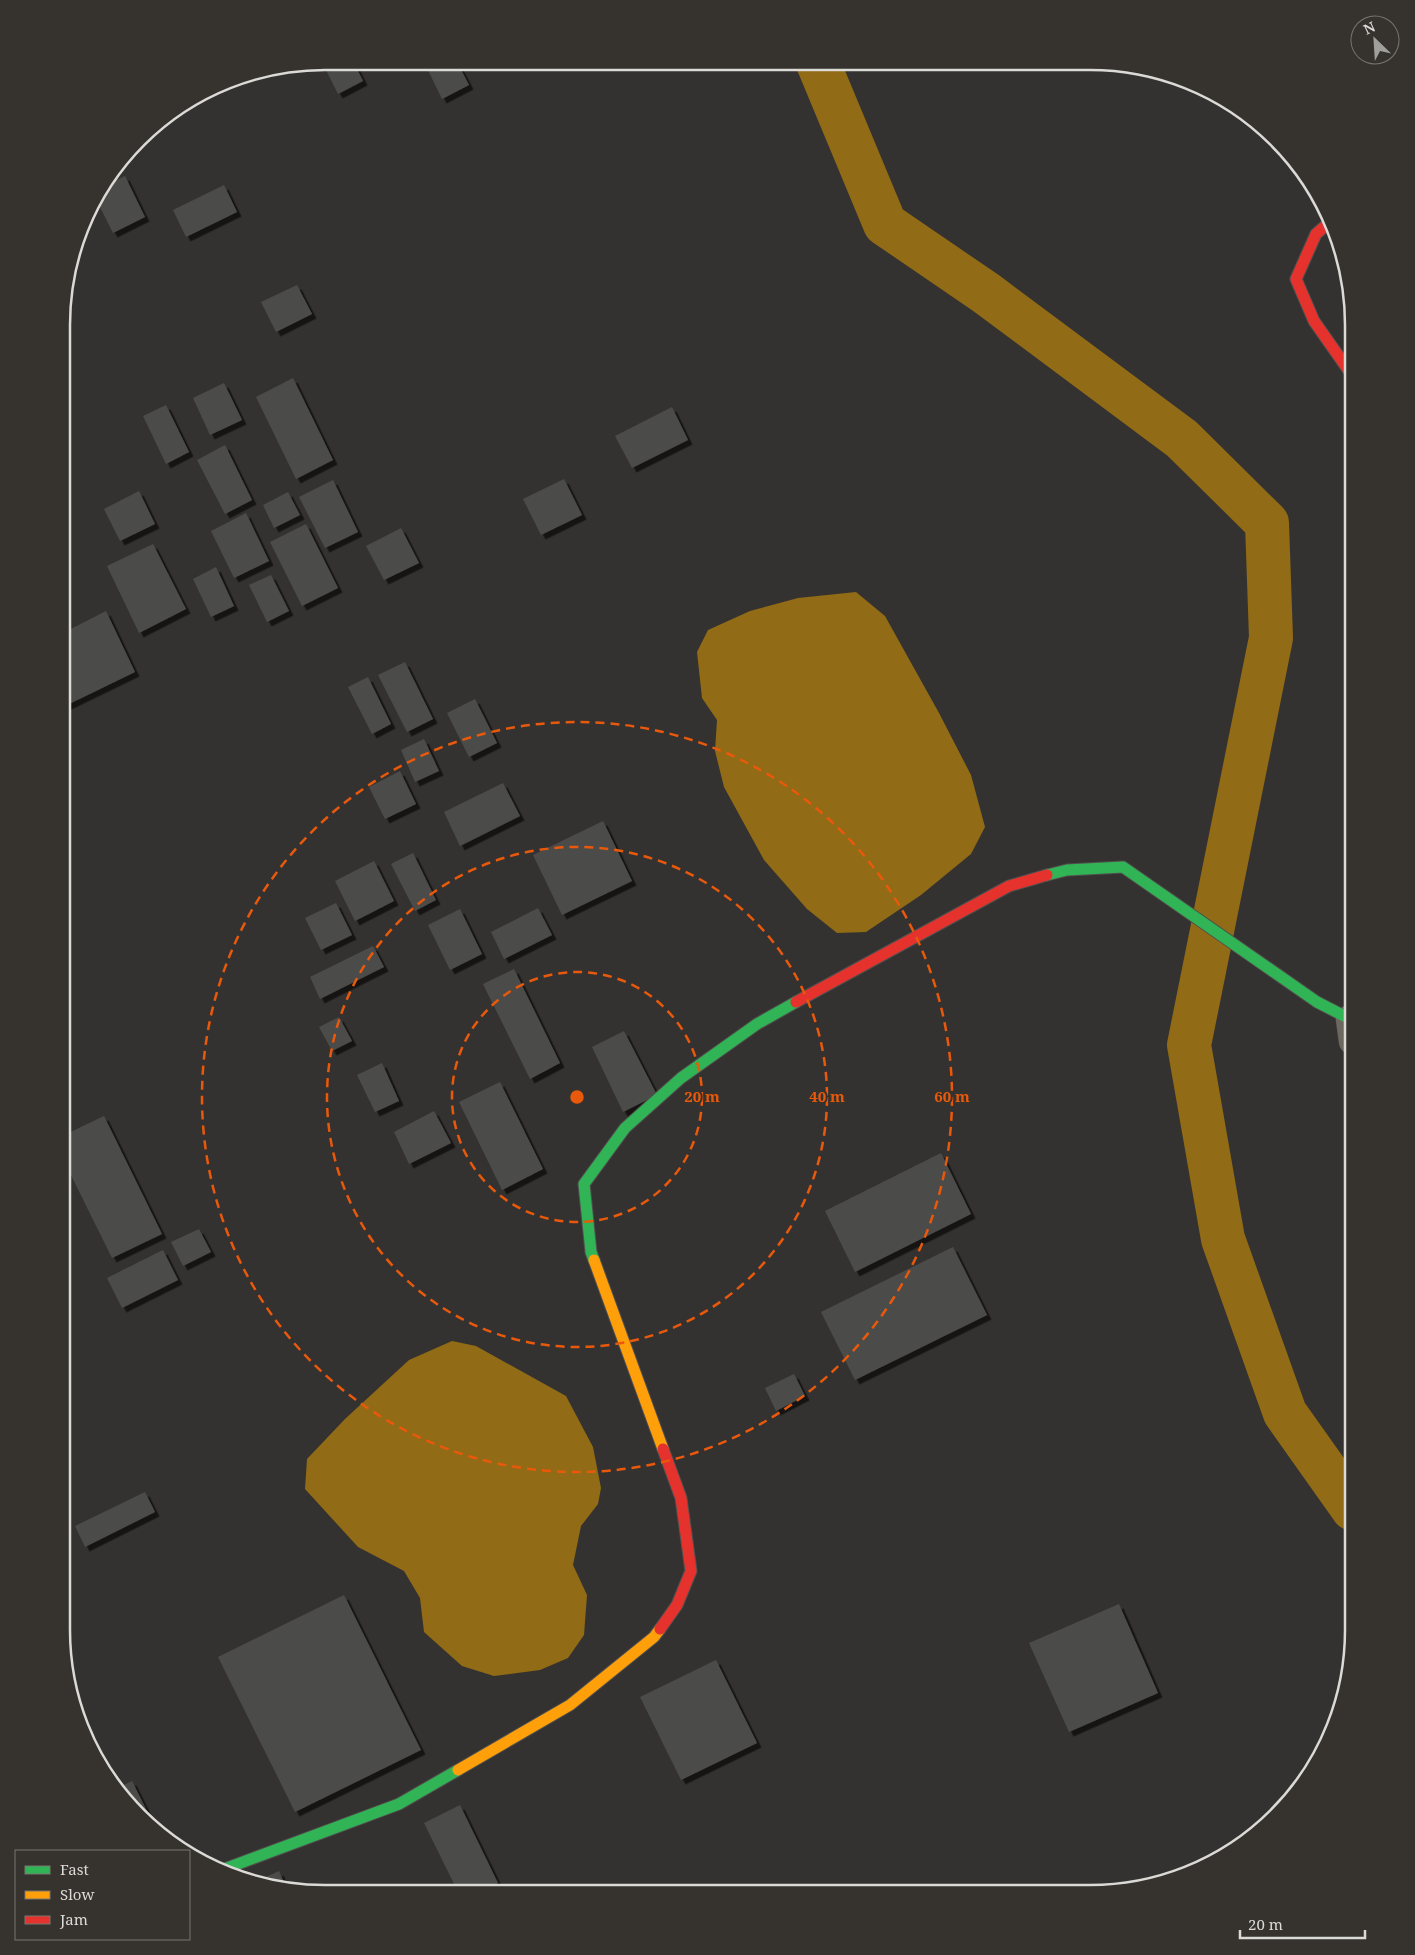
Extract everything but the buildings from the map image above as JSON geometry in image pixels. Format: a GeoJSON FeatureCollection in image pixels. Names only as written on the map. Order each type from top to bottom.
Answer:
{"type":"FeatureCollection","features":[{"type":"Feature","properties":{"kind":"street"},"geometry":{"type":"LineString","coordinates":[[1325,226],[1316,234],[1296,280],[1314,320],[1345,365]]}},
{"type":"Feature","properties":{"kind":"street"},"geometry":{"type":"LineString","coordinates":[[230,1867],[399,1804],[570,1706],[654,1637],[677,1605],[691,1571],[681,1498],[591,1252],[584,1184],[625,1128],[681,1078],[757,1024],[1009,886],[1067,870],[1123,866],[1317,1002],[1345,1019]]}},
{"type":"Feature","properties":{"kind":"shaded area"},"geometry":{"type":"Polygon","coordinates":[[[856,592],[885,616],[939,713],[971,775],[985,827],[971,854],[921,895],[866,932],[837,933],[807,909],[764,860],[724,787],[715,751],[717,720],[702,698],[697,652],[708,630],[750,611],[798,598],[856,592]]]}},
{"type":"Feature","properties":{"kind":"shaded area"},"geometry":{"type":"Polygon","coordinates":[[[452,1341],[476,1346],[566,1396],[593,1447],[601,1488],[598,1504],[581,1526],[573,1565],[587,1595],[584,1635],[568,1658],[540,1670],[494,1676],[462,1666],[424,1632],[420,1598],[404,1571],[358,1547],[305,1489],[307,1459],[345,1419],[409,1360],[452,1341]]]}},
{"type":"Feature","properties":{"kind":"waterway"},"geometry":{"type":"LineString","coordinates":[[821,70],[885,224],[986,293],[1182,439],[1267,523],[1271,638],[1189,1045],[1223,1239],[1285,1413],[1345,1498]]}},
{"type":"Feature","properties":{"kind":"traffic: fast"},"geometry":{"type":"LineString","coordinates":[[1047,875],[1067,870],[1123,867],[1317,1002],[1345,1016]]}},
{"type":"Feature","properties":{"kind":"traffic: fast"},"geometry":{"type":"LineString","coordinates":[[594,1260],[591,1252],[584,1184],[625,1128],[681,1078],[757,1024],[796,1002]]}},
{"type":"Feature","properties":{"kind":"traffic: fast"},"geometry":{"type":"LineString","coordinates":[[230,1867],[399,1804],[458,1770]]}},
{"type":"Feature","properties":{"kind":"traffic: slow"},"geometry":{"type":"LineString","coordinates":[[594,1260],[663,1449]]}},
{"type":"Feature","properties":{"kind":"traffic: slow"},"geometry":{"type":"LineString","coordinates":[[458,1770],[570,1705],[654,1637],[660,1629]]}},
{"type":"Feature","properties":{"kind":"traffic: jam"},"geometry":{"type":"LineString","coordinates":[[1325,226],[1316,234],[1296,279],[1314,321],[1345,365]]}},
{"type":"Feature","properties":{"kind":"traffic: jam"},"geometry":{"type":"LineString","coordinates":[[796,1002],[1009,886],[1047,875]]}},
{"type":"Feature","properties":{"kind":"traffic: jam"},"geometry":{"type":"LineString","coordinates":[[660,1629],[677,1605],[691,1571],[681,1498],[663,1449]]}}]}
